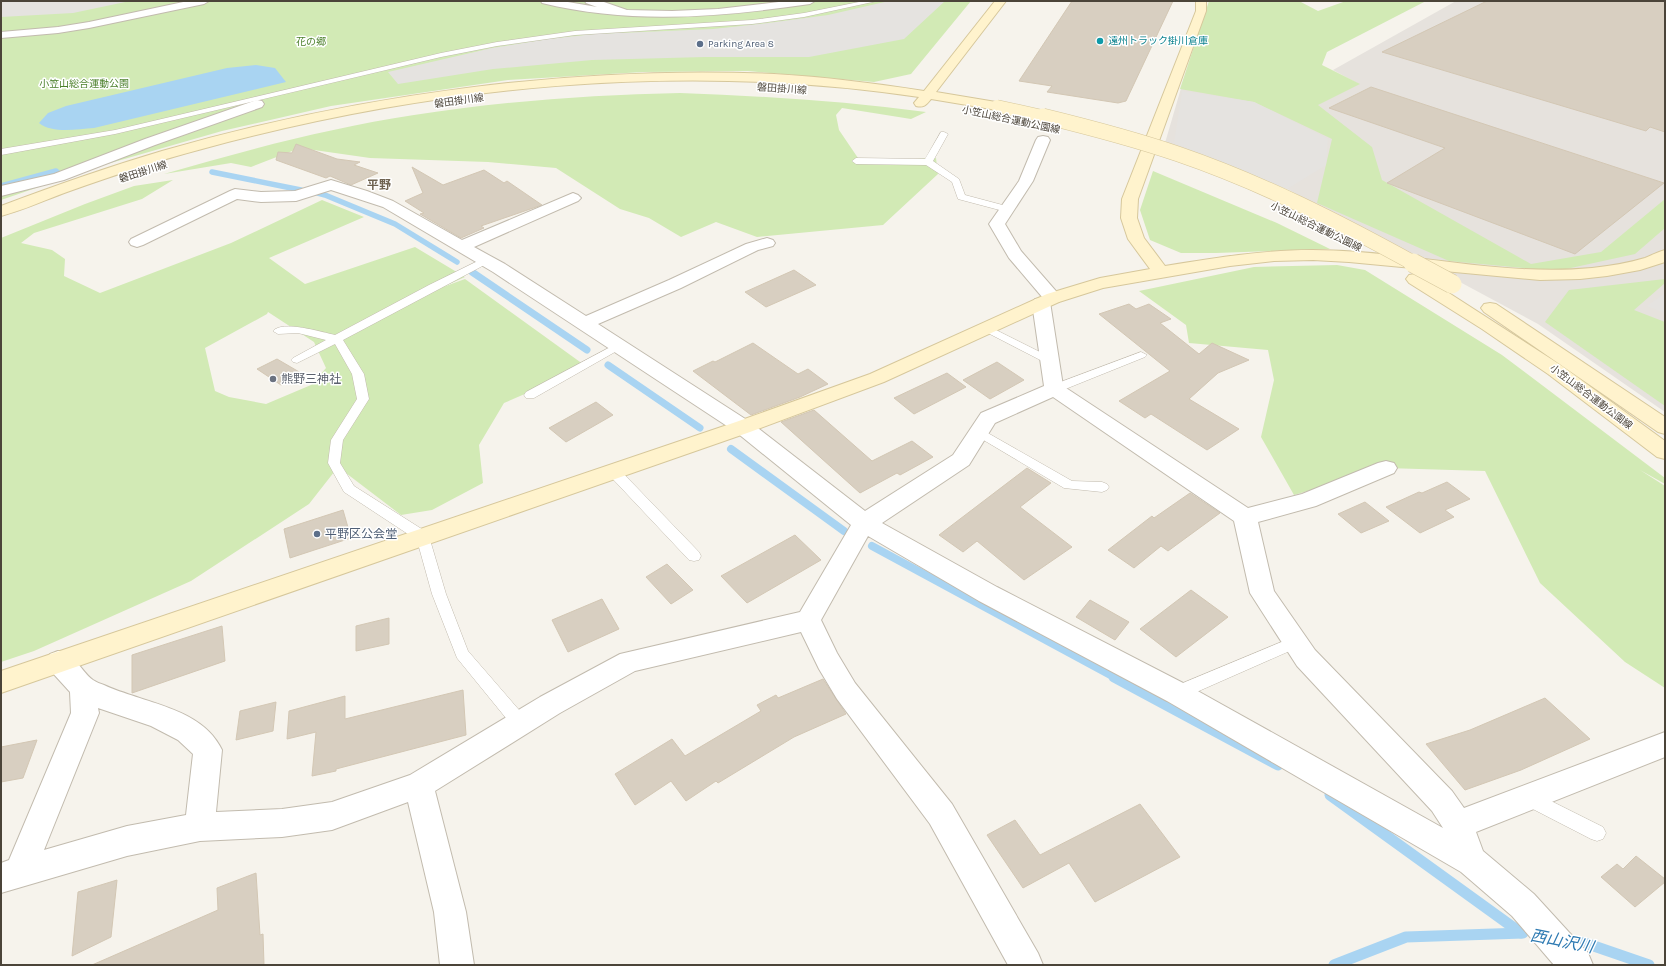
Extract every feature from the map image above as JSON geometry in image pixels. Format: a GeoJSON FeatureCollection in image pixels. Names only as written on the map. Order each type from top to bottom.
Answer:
{"type":"FeatureCollection","features":[{"type":"Feature","properties":{"kind":"main road"},"geometry":{"type":"LineString","coordinates":[[924,98],[1000,1]]}},
{"type":"Feature","properties":{"kind":"main road"},"geometry":{"type":"LineString","coordinates":[[1161,272],[1136,239],[1129,218],[1130,199],[1201,10],[1201,1]]}},
{"type":"Feature","properties":{"kind":"main road","name":"磐田掛川線"},"geometry":{"type":"LineString","coordinates":[[1,211],[92,178],[224,139],[336,114],[492,89],[587,80],[729,77],[822,81],[870,86],[924,98]]}},
{"type":"Feature","properties":{"kind":"main road","name":"磐田掛川線"},"geometry":{"type":"LineString","coordinates":[[1,222],[146,170],[265,137],[328,123],[452,102],[582,88],[690,85],[779,88],[924,98]]}},
{"type":"Feature","properties":{"kind":"main road","name":"小笠山総合運動公園線"},"geometry":{"type":"LineString","coordinates":[[924,98],[992,110],[1065,120],[1116,134],[1187,158],[1263,188],[1320,213],[1369,237],[1452,284],[1522,328],[1665,427]]}},
{"type":"Feature","properties":{"kind":"main road","name":"小笠山総合運動公園線"},"geometry":{"type":"LineString","coordinates":[[992,110],[1098,141],[1213,179],[1251,195],[1349,241],[1415,279],[1488,325],[1555,370],[1665,452]]}},
{"type":"Feature","properties":{"kind":"main road"},"geometry":{"type":"LineString","coordinates":[[1,682],[743,427],[877,378],[1047,300],[1100,283],[1161,272],[1274,256],[1313,255],[1349,257],[1520,275],[1556,276],[1603,273],[1645,263],[1660,258],[1665,254]]}},
{"type":"Feature","properties":{"kind":"street"},"geometry":{"type":"LineString","coordinates":[[1,35],[58,30],[89,25],[204,1]]}},
{"type":"Feature","properties":{"kind":"street"},"geometry":{"type":"LineString","coordinates":[[546,1],[586,9],[652,15],[701,12],[810,1]]}},
{"type":"Feature","properties":{"kind":"street"},"geometry":{"type":"LineString","coordinates":[[590,1],[626,13]]}},
{"type":"Feature","properties":{"kind":"street"},"geometry":{"type":"LineString","coordinates":[[1,191],[64,176],[157,139],[257,104]]}},
{"type":"Feature","properties":{"kind":"street"},"geometry":{"type":"LineString","coordinates":[[1043,140],[1026,181],[997,224],[1005,243],[1047,300],[1050,360],[1054,389],[1245,517],[1262,593],[1306,658],[1442,801],[1458,825],[1472,861]]}},
{"type":"Feature","properties":{"kind":"street"},"geometry":{"type":"LineString","coordinates":[[137,242],[236,194],[261,197],[296,196],[331,185],[362,194],[388,204],[486,260],[586,323],[618,346],[743,427],[864,523],[988,594],[1177,693],[1472,861],[1523,905],[1576,965]]}},
{"type":"Feature","properties":{"kind":"street"},"geometry":{"type":"LineString","coordinates":[[461,246],[573,198]]}},
{"type":"Feature","properties":{"kind":"street"},"geometry":{"type":"LineString","coordinates":[[586,323],[675,284],[752,247],[767,242]]}},
{"type":"Feature","properties":{"kind":"street"},"geometry":{"type":"LineString","coordinates":[[10,875],[127,840],[200,827],[282,823],[332,816],[419,785],[550,705],[629,662],[808,620],[864,523],[961,460],[988,418],[1054,389]]}},
{"type":"Feature","properties":{"kind":"street"},"geometry":{"type":"LineString","coordinates":[[1245,517],[1308,500],[1386,468]]}},
{"type":"Feature","properties":{"kind":"street"},"geometry":{"type":"LineString","coordinates":[[808,620],[828,661],[846,691],[941,814],[1026,965]]}},
{"type":"Feature","properties":{"kind":"street"},"geometry":{"type":"LineString","coordinates":[[59,662],[83,688],[110,701],[159,716],[188,731],[208,750],[200,827]]}},
{"type":"Feature","properties":{"kind":"street"},"geometry":{"type":"LineString","coordinates":[[10,875],[85,714],[83,688]]}},
{"type":"Feature","properties":{"kind":"street"},"geometry":{"type":"LineString","coordinates":[[1458,825],[1665,744]]}},
{"type":"Feature","properties":{"kind":"street"},"geometry":{"type":"LineString","coordinates":[[419,785],[450,912],[457,965]]}},
{"type":"Feature","properties":{"kind":"lane"},"geometry":{"type":"LineString","coordinates":[[1,152],[115,132],[441,55],[497,44],[575,33],[752,22],[804,15],[874,1]]}},
{"type":"Feature","properties":{"kind":"lane"},"geometry":{"type":"LineString","coordinates":[[257,104],[412,70]]}},
{"type":"Feature","properties":{"kind":"lane"},"geometry":{"type":"LineString","coordinates":[[928,162],[944,134]]}},
{"type":"Feature","properties":{"kind":"lane"},"geometry":{"type":"LineString","coordinates":[[856,161],[928,162],[956,181],[961,197],[1007,209]]}},
{"type":"Feature","properties":{"kind":"lane"},"geometry":{"type":"LineString","coordinates":[[297,360],[433,286],[486,260]]}},
{"type":"Feature","properties":{"kind":"lane"},"geometry":{"type":"LineString","coordinates":[[986,328],[1050,360]]}},
{"type":"Feature","properties":{"kind":"lane"},"geometry":{"type":"LineString","coordinates":[[278,331],[298,330],[337,339],[358,374],[363,399],[337,440],[334,463],[349,489],[423,537],[439,594],[462,654],[520,723]]}},
{"type":"Feature","properties":{"kind":"lane"},"geometry":{"type":"LineString","coordinates":[[530,396],[618,346]]}},
{"type":"Feature","properties":{"kind":"lane"},"geometry":{"type":"LineString","coordinates":[[1054,389],[1141,355]]}},
{"type":"Feature","properties":{"kind":"lane"},"geometry":{"type":"LineString","coordinates":[[979,432],[1069,485],[1102,487]]}},
{"type":"Feature","properties":{"kind":"lane"},"geometry":{"type":"LineString","coordinates":[[614,472],[694,556]]}},
{"type":"Feature","properties":{"kind":"lane"},"geometry":{"type":"LineString","coordinates":[[1177,693],[1296,642]]}},
{"type":"Feature","properties":{"kind":"lane"},"geometry":{"type":"LineString","coordinates":[[1530,798],[1597,833]]}},
{"type":"Feature","properties":{"kind":"shaded area"},"geometry":{"type":"Polygon","coordinates":[[[1,1],[130,1],[73,13],[1,17],[1,1]]]}},
{"type":"Feature","properties":{"kind":"shaded area","name":"Parking Area 8"},"geometry":{"type":"Polygon","coordinates":[[[889,1],[945,1],[904,39],[809,57],[705,57],[592,60],[493,69],[398,84],[388,72],[492,48],[549,39],[595,34],[713,29],[768,23],[828,15],[889,1]]]}},
{"type":"Feature","properties":{"kind":"shaded area"},"geometry":{"type":"Polygon","coordinates":[[[1456,1],[1665,1],[1665,412],[1538,324],[1287,189],[1165,143],[1184,78],[1357,83],[1333,70],[1456,1]]]}},
{"type":"Feature","properties":{"kind":"shaded area"},"geometry":{"type":"Polygon","coordinates":[[[1182,91],[1254,102],[1328,139],[1326,165],[1287,189],[1174,143],[1182,91]]]}},
{"type":"Feature","properties":{"kind":"shaded area"},"geometry":{"type":"Polygon","coordinates":[[[1665,293],[1665,313],[1647,306],[1665,293]]]}},
{"type":"Feature","properties":{"kind":"green space","name":"小笠山総合運動公園"},"geometry":{"type":"Polygon","coordinates":[[[1,1],[971,1],[911,74],[874,82],[748,71],[643,72],[508,80],[331,106],[222,131],[100,166],[1,200],[1,1]]]}},
{"type":"Feature","properties":{"kind":"green space"},"geometry":{"type":"Polygon","coordinates":[[[1209,1],[1299,1],[1318,11],[1346,1],[1426,1],[1327,52],[1322,65],[1360,84],[1318,105],[1372,147],[1382,180],[1531,264],[1601,252],[1665,199],[1665,228],[1635,254],[1557,271],[1449,261],[1317,203],[1332,139],[1254,102],[1180,89],[1209,1]]]}},
{"type":"Feature","properties":{"kind":"green space"},"geometry":{"type":"Polygon","coordinates":[[[680,93],[803,100],[926,112],[911,119],[842,108],[836,115],[839,130],[858,158],[873,161],[936,158],[938,174],[883,225],[757,237],[716,222],[681,237],[649,218],[620,209],[556,168],[488,162],[370,158],[300,148],[251,167],[231,163],[164,174],[288,140],[382,120],[513,102],[613,95],[680,93]]]}},
{"type":"Feature","properties":{"kind":"green space"},"geometry":{"type":"Polygon","coordinates":[[[1153,171],[1277,223],[1330,249],[1181,253],[1150,240],[1140,210],[1153,171]]]}},
{"type":"Feature","properties":{"kind":"green space"},"geometry":{"type":"Polygon","coordinates":[[[173,180],[142,199],[34,233],[21,243],[52,250],[65,259],[64,276],[100,293],[231,243],[322,200],[364,217],[269,258],[305,284],[415,247],[465,277],[443,287],[465,279],[587,367],[504,403],[479,445],[483,483],[432,510],[401,515],[338,467],[309,504],[191,581],[34,651],[1,662],[1,238],[134,186],[173,180]],[[268,312],[267,314],[205,348],[215,391],[229,397],[266,404],[311,385],[326,368],[314,342],[268,312]]]}},
{"type":"Feature","properties":{"kind":"green space"},"geometry":{"type":"Polygon","coordinates":[[[1337,265],[1365,270],[1502,355],[1665,478],[1665,484],[1640,470],[1665,486],[1665,688],[1625,662],[1540,583],[1485,471],[1386,468],[1294,495],[1261,437],[1274,380],[1268,350],[1189,343],[1186,325],[1139,291],[1254,267],[1337,265]]]}},
{"type":"Feature","properties":{"kind":"green space"},"geometry":{"type":"Polygon","coordinates":[[[1665,279],[1665,283],[1634,310],[1665,322],[1665,406],[1545,322],[1569,290],[1665,279]]]}},
{"type":"Feature","properties":{"kind":"water"},"geometry":{"type":"Polygon","coordinates":[[[256,65],[275,68],[286,82],[94,128],[58,130],[51,129],[39,123],[48,113],[66,106],[227,68],[256,65]]]}},
{"type":"Feature","properties":{"kind":"building","name":"遠州トラック掛川倉庫"},"geometry":{"type":"Polygon","coordinates":[[[1072,1],[1173,1],[1126,101],[1118,103],[1047,92],[1052,86],[1019,81],[1072,1]]]}},
{"type":"Feature","properties":{"kind":"building"},"geometry":{"type":"Polygon","coordinates":[[[1487,1],[1665,1],[1665,132],[1650,127],[1646,131],[1382,52],[1487,1]]]}},
{"type":"Feature","properties":{"kind":"building"},"geometry":{"type":"Polygon","coordinates":[[[1371,87],[1664,183],[1575,254],[1387,183],[1445,148],[1329,108],[1371,87]]]}},
{"type":"Feature","properties":{"kind":"building"},"geometry":{"type":"Polygon","coordinates":[[[296,144],[337,159],[360,162],[354,165],[378,173],[351,185],[330,176],[326,178],[276,160],[278,152],[292,153],[296,144]]]}},
{"type":"Feature","properties":{"kind":"building"},"geometry":{"type":"Polygon","coordinates":[[[412,167],[443,185],[484,170],[504,183],[507,181],[542,205],[481,226],[484,228],[461,238],[420,214],[424,213],[405,201],[423,193],[412,167]]]}},
{"type":"Feature","properties":{"kind":"building"},"geometry":{"type":"Polygon","coordinates":[[[794,270],[816,285],[766,307],[745,292],[794,270]]]}},
{"type":"Feature","properties":{"kind":"building"},"geometry":{"type":"Polygon","coordinates":[[[1129,304],[1136,309],[1149,304],[1171,319],[1160,323],[1199,354],[1212,343],[1249,360],[1218,373],[1189,399],[1239,429],[1207,450],[1151,414],[1145,418],[1119,401],[1170,371],[1099,314],[1129,304]]]}},
{"type":"Feature","properties":{"kind":"building"},"geometry":{"type":"Polygon","coordinates":[[[753,343],[798,374],[808,369],[828,384],[800,397],[751,415],[693,371],[753,343]]]}},
{"type":"Feature","properties":{"kind":"building"},"geometry":{"type":"Polygon","coordinates":[[[277,359],[301,373],[281,385],[257,369],[277,359]]]}},
{"type":"Feature","properties":{"kind":"building"},"geometry":{"type":"Polygon","coordinates":[[[997,362],[1024,380],[990,399],[963,380],[997,362]]]}},
{"type":"Feature","properties":{"kind":"building"},"geometry":{"type":"Polygon","coordinates":[[[947,373],[966,387],[914,414],[894,398],[947,373]]]}},
{"type":"Feature","properties":{"kind":"building"},"geometry":{"type":"Polygon","coordinates":[[[596,402],[613,415],[566,442],[549,428],[596,402]]]}},
{"type":"Feature","properties":{"kind":"building"},"geometry":{"type":"Polygon","coordinates":[[[814,410],[872,461],[912,441],[933,457],[900,475],[897,473],[860,493],[781,422],[814,410]]]}},
{"type":"Feature","properties":{"kind":"building"},"geometry":{"type":"Polygon","coordinates":[[[1027,468],[1051,483],[1020,507],[1072,547],[1024,580],[977,541],[963,552],[939,535],[1027,468]]]}},
{"type":"Feature","properties":{"kind":"building"},"geometry":{"type":"Polygon","coordinates":[[[1447,482],[1470,499],[1445,510],[1454,517],[1420,533],[1386,507],[1419,492],[1422,493],[1447,482]]]}},
{"type":"Feature","properties":{"kind":"building"},"geometry":{"type":"Polygon","coordinates":[[[1190,493],[1220,513],[1168,551],[1161,546],[1134,568],[1108,550],[1152,516],[1154,518],[1190,493]]]}},
{"type":"Feature","properties":{"kind":"building"},"geometry":{"type":"Polygon","coordinates":[[[1365,502],[1389,521],[1361,533],[1338,514],[1365,502]]]}},
{"type":"Feature","properties":{"kind":"building","name":"平野区公会堂"},"geometry":{"type":"Polygon","coordinates":[[[343,510],[351,538],[290,558],[284,529],[343,510]]]}},
{"type":"Feature","properties":{"kind":"building"},"geometry":{"type":"Polygon","coordinates":[[[795,535],[821,560],[747,603],[721,576],[795,535]]]}},
{"type":"Feature","properties":{"kind":"building"},"geometry":{"type":"Polygon","coordinates":[[[667,564],[693,590],[671,604],[646,577],[667,564]]]}},
{"type":"Feature","properties":{"kind":"building"},"geometry":{"type":"Polygon","coordinates":[[[1191,590],[1228,617],[1176,657],[1140,629],[1191,590]]]}},
{"type":"Feature","properties":{"kind":"building"},"geometry":{"type":"Polygon","coordinates":[[[602,599],[619,629],[568,652],[552,620],[602,599]]]}},
{"type":"Feature","properties":{"kind":"building"},"geometry":{"type":"Polygon","coordinates":[[[1090,600],[1129,622],[1115,640],[1076,617],[1090,600]]]}},
{"type":"Feature","properties":{"kind":"building"},"geometry":{"type":"Polygon","coordinates":[[[389,618],[389,644],[356,651],[356,626],[389,618]]]}},
{"type":"Feature","properties":{"kind":"building"},"geometry":{"type":"Polygon","coordinates":[[[222,626],[225,661],[132,693],[132,655],[222,626]]]}},
{"type":"Feature","properties":{"kind":"building"},"geometry":{"type":"Polygon","coordinates":[[[823,679],[846,714],[794,737],[718,783],[716,781],[686,801],[671,781],[635,805],[615,774],[672,739],[685,756],[761,711],[757,705],[776,695],[778,698],[823,679]]]}},
{"type":"Feature","properties":{"kind":"building"},"geometry":{"type":"Polygon","coordinates":[[[463,690],[466,735],[336,769],[336,771],[312,776],[316,732],[287,739],[289,711],[345,696],[345,719],[463,690]]]}},
{"type":"Feature","properties":{"kind":"building"},"geometry":{"type":"Polygon","coordinates":[[[1545,698],[1590,739],[1521,770],[1465,790],[1426,744],[1470,730],[1545,698]]]}},
{"type":"Feature","properties":{"kind":"building"},"geometry":{"type":"Polygon","coordinates":[[[276,702],[273,731],[236,740],[240,711],[276,702]]]}},
{"type":"Feature","properties":{"kind":"building"},"geometry":{"type":"Polygon","coordinates":[[[37,740],[23,778],[1,782],[1,747],[37,740]]]}},
{"type":"Feature","properties":{"kind":"building"},"geometry":{"type":"Polygon","coordinates":[[[1140,804],[1180,857],[1095,902],[1069,863],[1023,888],[987,835],[1015,820],[1040,855],[1140,804]]]}},
{"type":"Feature","properties":{"kind":"building"},"geometry":{"type":"Polygon","coordinates":[[[1636,856],[1665,879],[1665,882],[1635,907],[1601,877],[1617,864],[1623,869],[1636,856]]]}},
{"type":"Feature","properties":{"kind":"building"},"geometry":{"type":"Polygon","coordinates":[[[256,873],[260,935],[263,934],[264,965],[92,965],[218,910],[217,888],[256,873]]]}},
{"type":"Feature","properties":{"kind":"building"},"geometry":{"type":"Polygon","coordinates":[[[117,880],[111,937],[72,956],[78,892],[117,880]]]}},
{"type":"Feature","properties":{"kind":"waterway"},"geometry":{"type":"LineString","coordinates":[[1,186],[56,171],[58,173]]}},
{"type":"Feature","properties":{"kind":"waterway"},"geometry":{"type":"LineString","coordinates":[[212,172],[301,190]]}},
{"type":"Feature","properties":{"kind":"waterway"},"geometry":{"type":"LineString","coordinates":[[314,192],[325,195],[395,224],[457,262]]}},
{"type":"Feature","properties":{"kind":"waterway"},"geometry":{"type":"LineString","coordinates":[[472,272],[587,350]]}},
{"type":"Feature","properties":{"kind":"waterway"},"geometry":{"type":"LineString","coordinates":[[608,365],[700,428]]}},
{"type":"Feature","properties":{"kind":"waterway"},"geometry":{"type":"LineString","coordinates":[[731,449],[844,531]]}},
{"type":"Feature","properties":{"kind":"waterway"},"geometry":{"type":"LineString","coordinates":[[872,546],[1116,678]]}},
{"type":"Feature","properties":{"kind":"waterway"},"geometry":{"type":"LineString","coordinates":[[1114,677],[1278,765]]}},
{"type":"Feature","properties":{"kind":"waterway"},"geometry":{"type":"LineString","coordinates":[[1330,795],[1521,933]]}},
{"type":"Feature","properties":{"kind":"waterway"},"geometry":{"type":"LineString","coordinates":[[1334,965],[1406,937],[1523,933]]}},
{"type":"Feature","properties":{"kind":"waterway","name":"西山沢川"},"geometry":{"type":"LineString","coordinates":[[1568,940],[1588,944],[1649,965]]}},
{"type":"Feature","properties":{"kind":"place","name":"遠州トラック掛川倉庫"},"geometry":{"type":"Point","coordinates":[1100,41]}},
{"type":"Feature","properties":{"kind":"place","name":"Parking Area 8"},"geometry":{"type":"Point","coordinates":[700,44]}},
{"type":"Feature","properties":{"kind":"place","name":"熊野三神社"},"geometry":{"type":"Point","coordinates":[273,379]}},
{"type":"Feature","properties":{"kind":"place","name":"平野区公会堂"},"geometry":{"type":"Point","coordinates":[317,534]}},
{"type":"Feature","properties":{"kind":"district","name":"平野"},"geometry":{"type":"Point","coordinates":[379,185]}},
{"type":"Feature","properties":{"kind":"park label","name":"花の郷"},"geometry":{"type":"Point","coordinates":[311,42]}}]}
